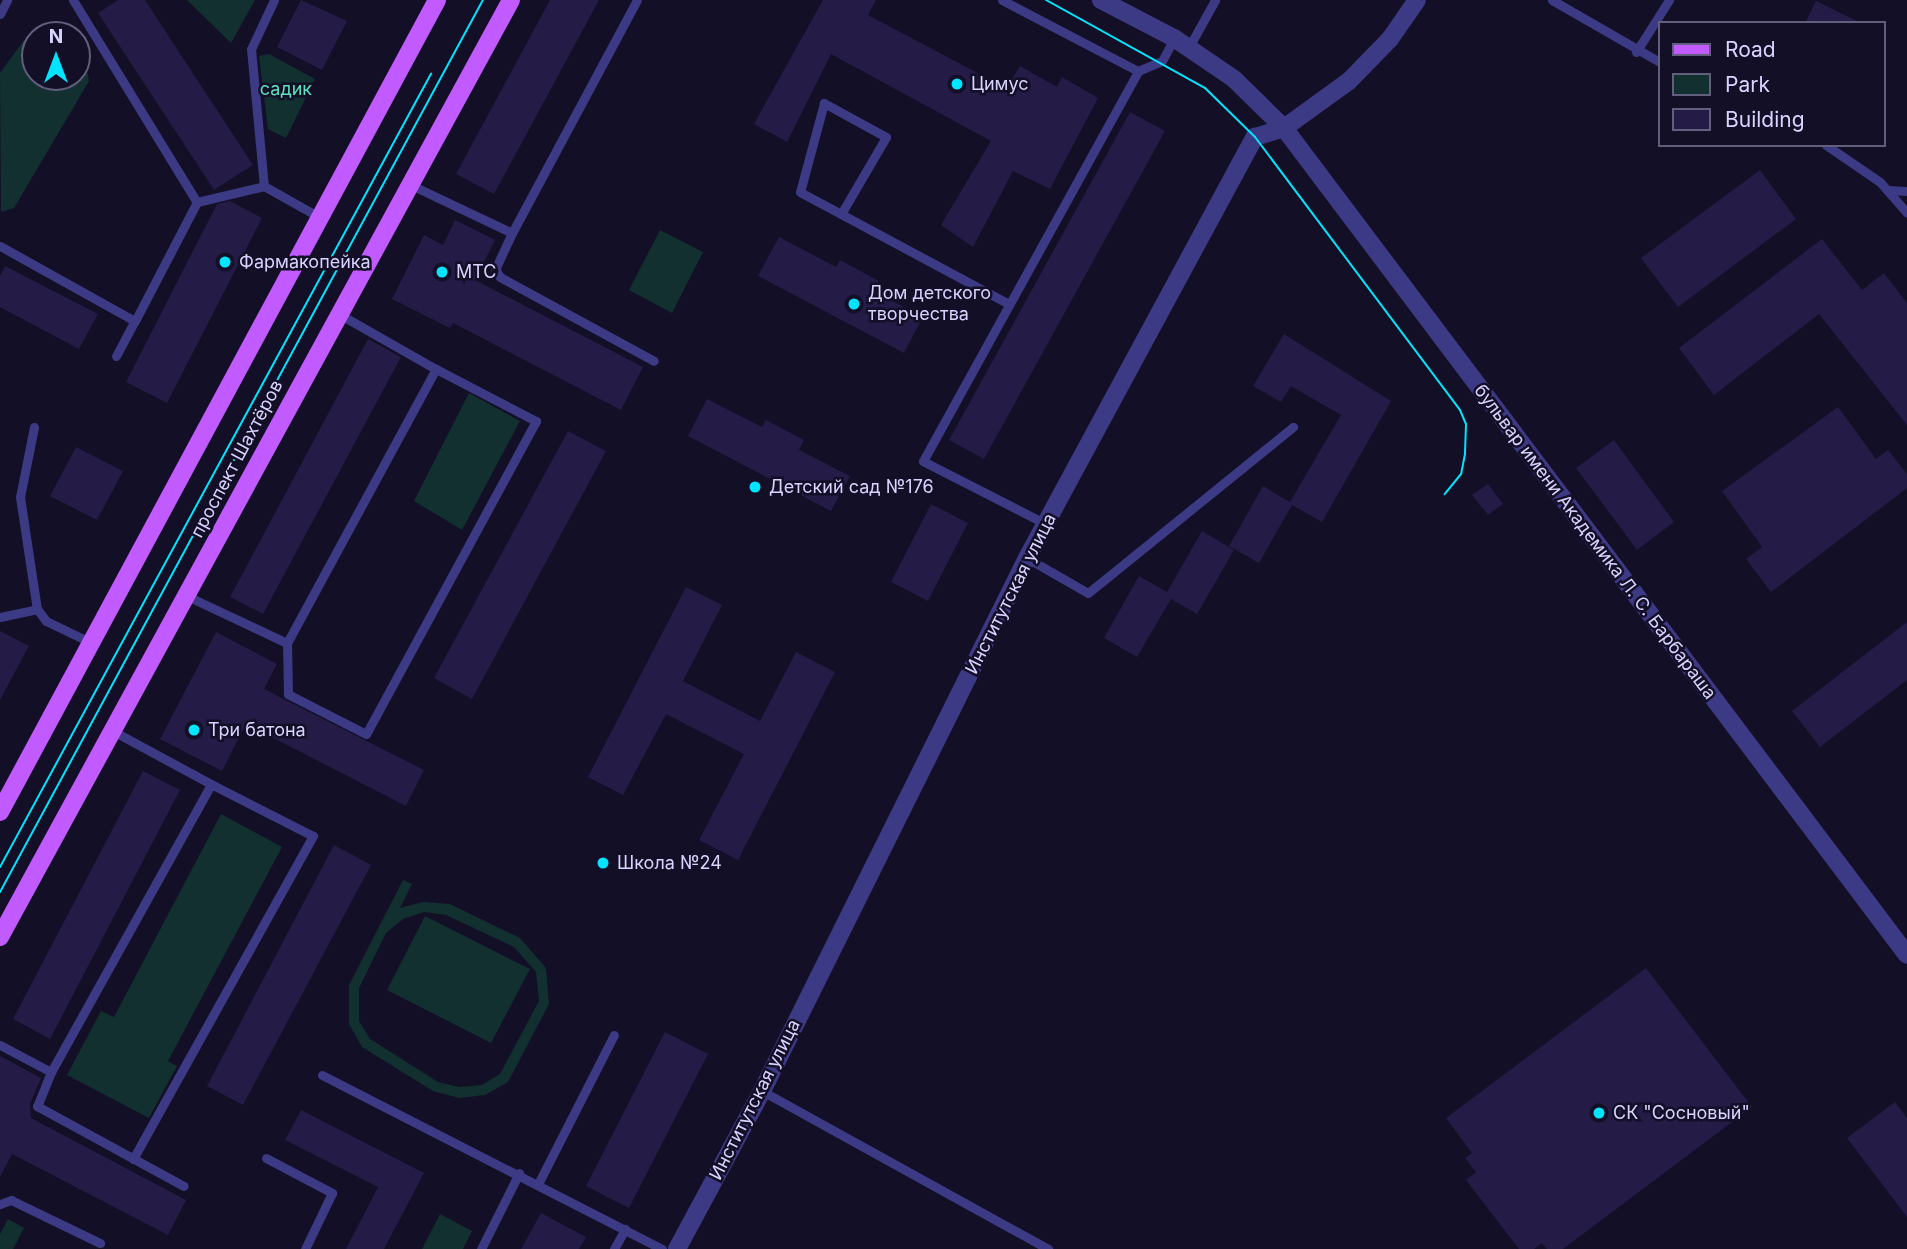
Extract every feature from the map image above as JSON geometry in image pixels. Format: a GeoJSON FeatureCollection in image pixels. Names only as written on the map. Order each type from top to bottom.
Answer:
{"type":"FeatureCollection","features":[{"type":"Feature","properties":{"kind":"main road"},"geometry":{"type":"LineString","coordinates":[[0,812],[437,0]]}},
{"type":"Feature","properties":{"kind":"main road","name":"проспект Шахтёров"},"geometry":{"type":"LineString","coordinates":[[0,937],[510,0]]}},
{"type":"Feature","properties":{"kind":"street","name":"бульвар имени Академика Л. С. Барбараша"},"geometry":{"type":"LineString","coordinates":[[1101,0],[1182,43],[1234,79],[1284,128],[1907,955]]}},
{"type":"Feature","properties":{"kind":"street","name":"Институтская улица"},"geometry":{"type":"LineString","coordinates":[[677,1249],[762,1091],[1027,558],[1255,138],[1284,128],[1349,81],[1390,39],[1417,0]]}},
{"type":"Feature","properties":{"kind":"lane"},"geometry":{"type":"LineString","coordinates":[[0,14],[7,0]]}},
{"type":"Feature","properties":{"kind":"lane"},"geometry":{"type":"LineString","coordinates":[[73,0],[197,202]]}},
{"type":"Feature","properties":{"kind":"lane"},"geometry":{"type":"LineString","coordinates":[[637,0],[495,269],[500,277],[654,361]]}},
{"type":"Feature","properties":{"kind":"lane"},"geometry":{"type":"LineString","coordinates":[[1002,0],[1138,71]]}},
{"type":"Feature","properties":{"kind":"lane"},"geometry":{"type":"LineString","coordinates":[[1046,524],[923,461],[1138,71],[1162,61],[1182,43],[1215,0]]}},
{"type":"Feature","properties":{"kind":"lane"},"geometry":{"type":"LineString","coordinates":[[1552,0],[1636,52],[1658,61]]}},
{"type":"Feature","properties":{"kind":"lane"},"geometry":{"type":"LineString","coordinates":[[1636,52],[1669,0]]}},
{"type":"Feature","properties":{"kind":"lane"},"geometry":{"type":"LineString","coordinates":[[264,186],[251,49],[274,1]]}},
{"type":"Feature","properties":{"kind":"lane"},"geometry":{"type":"LineString","coordinates":[[841,214],[886,137],[824,103],[800,192],[841,214],[1009,304]]}},
{"type":"Feature","properties":{"kind":"lane"},"geometry":{"type":"LineString","coordinates":[[1829,147],[1888,190],[1907,214]]}},
{"type":"Feature","properties":{"kind":"lane"},"geometry":{"type":"LineString","coordinates":[[409,184],[512,233]]}},
{"type":"Feature","properties":{"kind":"lane"},"geometry":{"type":"LineString","coordinates":[[116,356],[197,202],[264,186],[321,218]]}},
{"type":"Feature","properties":{"kind":"lane"},"geometry":{"type":"LineString","coordinates":[[1888,190],[1907,191]]}},
{"type":"Feature","properties":{"kind":"lane"},"geometry":{"type":"LineString","coordinates":[[0,246],[135,321]]}},
{"type":"Feature","properties":{"kind":"lane"},"geometry":{"type":"LineString","coordinates":[[339,314],[536,421],[366,734],[288,694],[287,643],[436,369]]}},
{"type":"Feature","properties":{"kind":"lane"},"geometry":{"type":"LineString","coordinates":[[34,427],[20,497],[37,609],[46,621],[92,643]]}},
{"type":"Feature","properties":{"kind":"lane"},"geometry":{"type":"LineString","coordinates":[[1027,558],[1088,593],[1293,427]]}},
{"type":"Feature","properties":{"kind":"lane"},"geometry":{"type":"LineString","coordinates":[[187,596],[287,643]]}},
{"type":"Feature","properties":{"kind":"lane"},"geometry":{"type":"LineString","coordinates":[[0,617],[37,609]]}},
{"type":"Feature","properties":{"kind":"lane"},"geometry":{"type":"LineString","coordinates":[[113,732],[313,836],[133,1159]]}},
{"type":"Feature","properties":{"kind":"lane"},"geometry":{"type":"LineString","coordinates":[[184,1186],[37,1106],[51,1072],[211,784]]}},
{"type":"Feature","properties":{"kind":"lane"},"geometry":{"type":"LineString","coordinates":[[539,1182],[614,1035]]}},
{"type":"Feature","properties":{"kind":"lane"},"geometry":{"type":"LineString","coordinates":[[0,1045],[51,1072]]}},
{"type":"Feature","properties":{"kind":"lane"},"geometry":{"type":"LineString","coordinates":[[322,1075],[539,1182],[662,1249]]}},
{"type":"Feature","properties":{"kind":"lane"},"geometry":{"type":"LineString","coordinates":[[762,1091],[1048,1249]]}},
{"type":"Feature","properties":{"kind":"lane"},"geometry":{"type":"LineString","coordinates":[[266,1158],[332,1193],[305,1249]]}},
{"type":"Feature","properties":{"kind":"lane"},"geometry":{"type":"LineString","coordinates":[[481,1249],[519,1173]]}},
{"type":"Feature","properties":{"kind":"lane"},"geometry":{"type":"LineString","coordinates":[[0,1204],[11,1200],[100,1243]]}},
{"type":"Feature","properties":{"kind":"lane"},"geometry":{"type":"LineString","coordinates":[[614,1249],[625,1229]]}},
{"type":"Feature","properties":{"kind":"green space"},"geometry":{"type":"Polygon","coordinates":[[[187,0],[255,0],[231,43],[187,0]]]}},
{"type":"Feature","properties":{"kind":"green space"},"geometry":{"type":"Polygon","coordinates":[[[21,44],[21,91],[83,91],[14,208],[1,212],[0,73],[21,44]]]}},
{"type":"Feature","properties":{"kind":"green space","name":"садик"},"geometry":{"type":"Polygon","coordinates":[[[269,54],[315,79],[286,138],[268,129],[259,56],[269,54]]]}},
{"type":"Feature","properties":{"kind":"green space"},"geometry":{"type":"Polygon","coordinates":[[[660,230],[703,252],[672,313],[629,290],[660,230]]]}},
{"type":"Feature","properties":{"kind":"green space"},"geometry":{"type":"Polygon","coordinates":[[[469,393],[520,421],[462,530],[414,501],[469,393]]]}},
{"type":"Feature","properties":{"kind":"green space"},"geometry":{"type":"Polygon","coordinates":[[[221,814],[282,847],[168,1061],[177,1066],[149,1118],[67,1075],[101,1011],[114,1017],[221,814]]]}},
{"type":"Feature","properties":{"kind":"green space"},"geometry":{"type":"Polygon","coordinates":[[[403,880],[412,884],[400,908],[423,902],[450,904],[520,938],[546,968],[549,1004],[508,1082],[485,1095],[459,1098],[433,1091],[362,1047],[349,1024],[349,985],[403,880]],[[424,912],[403,919],[386,933],[359,988],[359,1021],[370,1039],[438,1082],[459,1087],[482,1085],[500,1074],[539,1001],[536,972],[514,947],[446,915],[424,912]]]}},
{"type":"Feature","properties":{"kind":"green space"},"geometry":{"type":"Polygon","coordinates":[[[425,916],[530,969],[491,1043],[387,990],[425,916]]]}},
{"type":"Feature","properties":{"kind":"green space"},"geometry":{"type":"Polygon","coordinates":[[[440,1214],[472,1231],[463,1249],[422,1249],[440,1214]]]}},
{"type":"Feature","properties":{"kind":"green space"},"geometry":{"type":"Polygon","coordinates":[[[8,1219],[24,1228],[13,1249],[0,1249],[0,1234],[8,1219]]]}},
{"type":"Feature","properties":{"kind":"building"},"geometry":{"type":"Polygon","coordinates":[[[118,0],[145,0],[253,165],[214,190],[98,13],[118,0]]]}},
{"type":"Feature","properties":{"kind":"building"},"geometry":{"type":"Polygon","coordinates":[[[301,0],[347,21],[322,70],[277,47],[301,0]]]}},
{"type":"Feature","properties":{"kind":"building"},"geometry":{"type":"Polygon","coordinates":[[[550,0],[599,0],[494,194],[456,174],[550,0]]]}},
{"type":"Feature","properties":{"kind":"building"},"geometry":{"type":"Polygon","coordinates":[[[823,0],[876,0],[868,15],[1006,88],[1020,66],[1057,87],[1062,77],[1098,98],[1050,189],[1013,171],[973,247],[941,225],[991,141],[831,54],[787,142],[754,124],[823,0]]]}},
{"type":"Feature","properties":{"kind":"building"},"geometry":{"type":"Polygon","coordinates":[[[1816,1],[1857,21],[1806,21],[1816,1]]]}},
{"type":"Feature","properties":{"kind":"building"},"geometry":{"type":"Polygon","coordinates":[[[1130,112],[1165,131],[984,459],[949,440],[1130,112]]]}},
{"type":"Feature","properties":{"kind":"building"},"geometry":{"type":"Polygon","coordinates":[[[1760,170],[1796,219],[1678,307],[1641,258],[1760,170]]]}},
{"type":"Feature","properties":{"kind":"building"},"geometry":{"type":"Polygon","coordinates":[[[230,201],[262,218],[167,403],[126,382],[217,204],[230,201]]]}},
{"type":"Feature","properties":{"kind":"building"},"geometry":{"type":"Polygon","coordinates":[[[455,220],[495,240],[475,280],[643,367],[621,410],[453,323],[450,328],[392,299],[424,235],[443,245],[455,220]]]}},
{"type":"Feature","properties":{"kind":"building","name":"Дом детского творчества"},"geometry":{"type":"Polygon","coordinates":[[[779,237],[836,267],[840,260],[879,281],[873,291],[923,317],[904,353],[758,276],[779,237]]]}},
{"type":"Feature","properties":{"kind":"building"},"geometry":{"type":"Polygon","coordinates":[[[1822,239],[1862,290],[1884,273],[1907,303],[1907,425],[1819,314],[1714,395],[1679,348],[1822,239]]]}},
{"type":"Feature","properties":{"kind":"building"},"geometry":{"type":"Polygon","coordinates":[[[5,266],[98,314],[79,349],[0,307],[0,276],[5,266]]]}},
{"type":"Feature","properties":{"kind":"building"},"geometry":{"type":"Polygon","coordinates":[[[1284,334],[1391,401],[1322,522],[1292,505],[1259,563],[1229,546],[1263,486],[1290,502],[1341,415],[1291,386],[1281,402],[1253,386],[1284,334]]]}},
{"type":"Feature","properties":{"kind":"building"},"geometry":{"type":"Polygon","coordinates":[[[368,339],[401,357],[263,614],[230,597],[368,339]]]}},
{"type":"Feature","properties":{"kind":"building"},"geometry":{"type":"Polygon","coordinates":[[[707,399],[762,427],[766,420],[804,440],[799,450],[850,476],[831,511],[688,436],[707,399]]]}},
{"type":"Feature","properties":{"kind":"building"},"geometry":{"type":"Polygon","coordinates":[[[1838,407],[1876,459],[1888,450],[1907,474],[1907,488],[1771,592],[1746,559],[1762,547],[1722,491],[1838,407]]]}},
{"type":"Feature","properties":{"kind":"building"},"geometry":{"type":"Polygon","coordinates":[[[568,431],[606,451],[472,699],[434,678],[568,431]]]}},
{"type":"Feature","properties":{"kind":"building"},"geometry":{"type":"Polygon","coordinates":[[[1614,440],[1674,522],[1637,550],[1576,468],[1614,440]]]}},
{"type":"Feature","properties":{"kind":"building"},"geometry":{"type":"Polygon","coordinates":[[[76,447],[123,471],[97,520],[50,496],[76,447]]]}},
{"type":"Feature","properties":{"kind":"building"},"geometry":{"type":"Polygon","coordinates":[[[1488,484],[1503,504],[1488,515],[1472,495],[1488,484]]]}},
{"type":"Feature","properties":{"kind":"building"},"geometry":{"type":"Polygon","coordinates":[[[931,504],[968,523],[928,601],[891,582],[931,504]]]}},
{"type":"Feature","properties":{"kind":"building"},"geometry":{"type":"Polygon","coordinates":[[[1202,531],[1234,550],[1197,614],[1171,599],[1137,657],[1104,638],[1139,576],[1167,592],[1202,531]]]}},
{"type":"Feature","properties":{"kind":"building"},"geometry":{"type":"Polygon","coordinates":[[[686,587],[722,605],[683,681],[760,721],[796,652],[835,672],[738,860],[699,840],[744,754],[666,714],[623,795],[588,777],[686,587]]]}},
{"type":"Feature","properties":{"kind":"building"},"geometry":{"type":"Polygon","coordinates":[[[1907,622],[1907,680],[1820,747],[1792,711],[1907,622]]]}},
{"type":"Feature","properties":{"kind":"building"},"geometry":{"type":"Polygon","coordinates":[[[0,631],[29,646],[0,700],[0,631]]]}},
{"type":"Feature","properties":{"kind":"building"},"geometry":{"type":"Polygon","coordinates":[[[216,632],[277,664],[264,689],[424,770],[406,806],[246,724],[222,771],[160,739],[216,632]]]}},
{"type":"Feature","properties":{"kind":"building"},"geometry":{"type":"Polygon","coordinates":[[[143,771],[180,790],[50,1039],[13,1019],[143,771]]]}},
{"type":"Feature","properties":{"kind":"building"},"geometry":{"type":"Polygon","coordinates":[[[334,845],[371,865],[243,1105],[207,1086],[334,845]]]}},
{"type":"Feature","properties":{"kind":"building","name":"СК \"Сосновый\""},"geometry":{"type":"Polygon","coordinates":[[[1646,968],[1752,1107],[1563,1249],[1547,1249],[1542,1243],[1534,1249],[1519,1249],[1466,1180],[1476,1172],[1465,1158],[1472,1153],[1446,1118],[1646,968]]]}},
{"type":"Feature","properties":{"kind":"building"},"geometry":{"type":"Polygon","coordinates":[[[665,1032],[708,1054],[629,1208],[586,1186],[665,1032]]]}},
{"type":"Feature","properties":{"kind":"building"},"geometry":{"type":"Polygon","coordinates":[[[0,1056],[41,1078],[30,1104],[31,1118],[186,1200],[168,1235],[12,1154],[0,1177],[0,1056]]]}},
{"type":"Feature","properties":{"kind":"building"},"geometry":{"type":"Polygon","coordinates":[[[1895,1102],[1907,1118],[1907,1217],[1847,1138],[1895,1102]]]}},
{"type":"Feature","properties":{"kind":"building"},"geometry":{"type":"Polygon","coordinates":[[[301,1110],[424,1173],[384,1249],[346,1249],[378,1187],[285,1140],[301,1110]]]}},
{"type":"Feature","properties":{"kind":"building"},"geometry":{"type":"Polygon","coordinates":[[[541,1213],[586,1237],[579,1249],[521,1249],[541,1213]]]}},
{"type":"Feature","properties":{"kind":"tram line"},"geometry":{"type":"LineString","coordinates":[[0,892],[483,0]]}},
{"type":"Feature","properties":{"kind":"tram line"},"geometry":{"type":"LineString","coordinates":[[1046,0],[1205,88],[1255,137],[1460,410],[1466,424],[1465,454],[1461,474],[1445,494]]}},
{"type":"Feature","properties":{"kind":"tram line"},"geometry":{"type":"LineString","coordinates":[[0,867],[431,74]]}},
{"type":"Feature","properties":{"kind":"place","name":"Цимус"},"geometry":{"type":"Point","coordinates":[957,84]}},
{"type":"Feature","properties":{"kind":"place","name":"Фармакопейка"},"geometry":{"type":"Point","coordinates":[225,262]}},
{"type":"Feature","properties":{"kind":"place","name":"МТС"},"geometry":{"type":"Point","coordinates":[442,272]}},
{"type":"Feature","properties":{"kind":"place","name":"Дом детского творчества"},"geometry":{"type":"Point","coordinates":[854,304]}},
{"type":"Feature","properties":{"kind":"place","name":"Детский сад №176"},"geometry":{"type":"Point","coordinates":[755,487]}},
{"type":"Feature","properties":{"kind":"place","name":"Три батона"},"geometry":{"type":"Point","coordinates":[194,730]}},
{"type":"Feature","properties":{"kind":"place","name":"Школа №24"},"geometry":{"type":"Point","coordinates":[603,863]}},
{"type":"Feature","properties":{"kind":"place","name":"СК \"Сосновый\""},"geometry":{"type":"Point","coordinates":[1599,1113]}}]}
